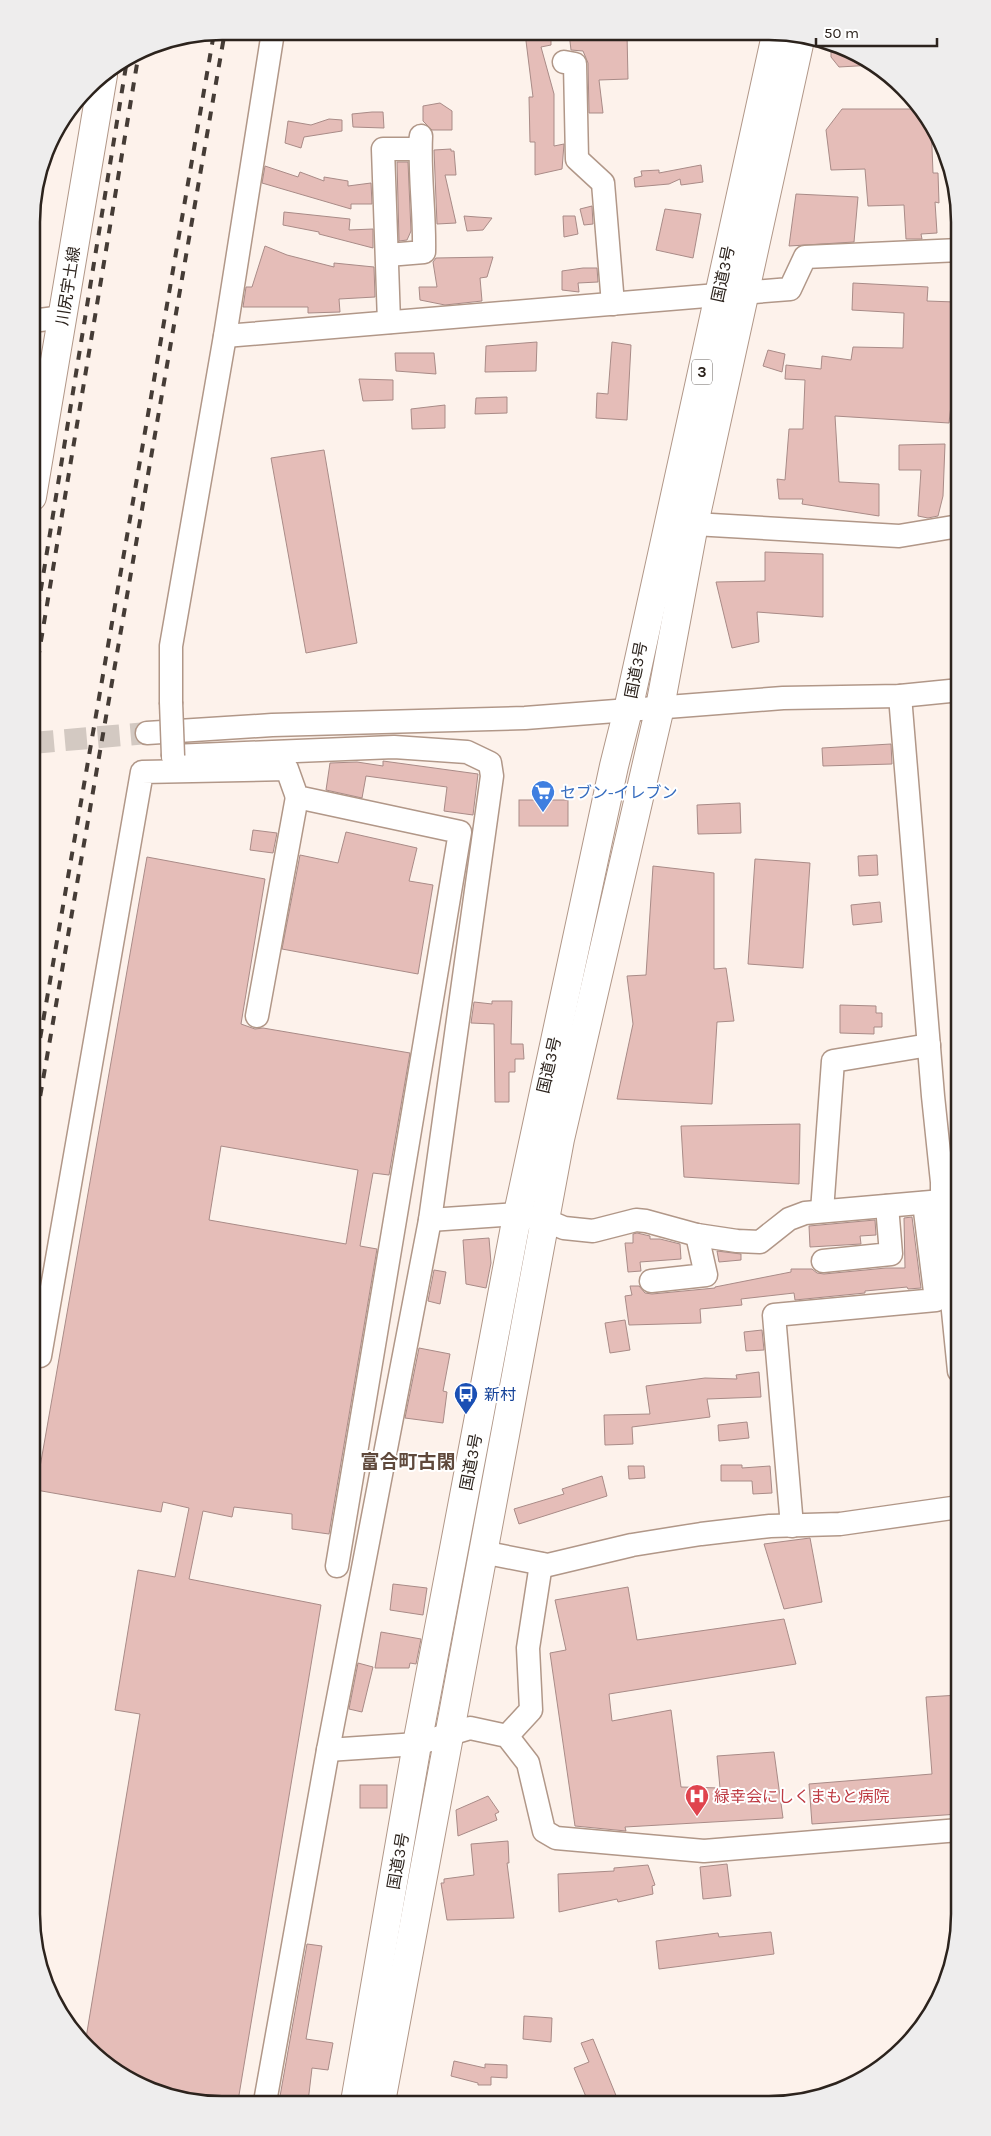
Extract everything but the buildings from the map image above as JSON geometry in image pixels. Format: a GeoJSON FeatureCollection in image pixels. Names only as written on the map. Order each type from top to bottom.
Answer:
{"type":"FeatureCollection","features":[{"type":"Feature","properties":{"kind":"main road","name":"国道3号"},"geometry":{"type":"LineString","coordinates":[[732,294],[775,40]]}},
{"type":"Feature","properties":{"kind":"main road","name":"国道3号"},"geometry":{"type":"LineString","coordinates":[[356,2096],[417,1744],[518,1214],[614,766],[681,521],[732,294],[799,43]]}},
{"type":"Feature","properties":{"kind":"main road","name":"川尻宇土線"},"geometry":{"type":"LineString","coordinates":[[40,451],[101,86]]}},
{"type":"Feature","properties":{"kind":"main road","name":"国道3号"},"geometry":{"type":"LineString","coordinates":[[382,2096],[560,1139],[660,707],[681,521]]}},
{"type":"Feature","properties":{"kind":"street"},"geometry":{"type":"LineString","coordinates":[[266,2096],[328,1750],[430,1220],[492,776],[490,763],[467,752],[394,747],[173,756],[171,646],[225,336],[272,40]]}},
{"type":"Feature","properties":{"kind":"street"},"geometry":{"type":"LineString","coordinates":[[564,62],[574,64],[577,159],[603,183],[613,304]]}},
{"type":"Feature","properties":{"kind":"street"},"geometry":{"type":"LineString","coordinates":[[388,255],[424,252],[425,222],[420,160],[422,136],[419,149],[383,149],[389,322]]}},
{"type":"Feature","properties":{"kind":"street"},"geometry":{"type":"LineString","coordinates":[[225,336],[790,288],[806,257],[951,250]]}},
{"type":"Feature","properties":{"kind":"street"},"geometry":{"type":"LineString","coordinates":[[40,320],[63,317]]}},
{"type":"Feature","properties":{"kind":"street"},"geometry":{"type":"LineString","coordinates":[[681,521],[899,536],[951,527]]}},
{"type":"Feature","properties":{"kind":"street"},"geometry":{"type":"LineString","coordinates":[[147,733],[272,725],[525,718],[783,698],[900,696],[951,691]]}},
{"type":"Feature","properties":{"kind":"street"},"geometry":{"type":"LineString","coordinates":[[792,1526],[774,1315],[936,1300],[933,1202],[942,1182],[900,696]]}},
{"type":"Feature","properties":{"kind":"street"},"geometry":{"type":"LineString","coordinates":[[40,1356],[142,772],[288,769],[297,797],[257,1016]]}},
{"type":"Feature","properties":{"kind":"street"},"geometry":{"type":"LineString","coordinates":[[297,797],[460,832],[337,1566]]}},
{"type":"Feature","properties":{"kind":"street"},"geometry":{"type":"LineString","coordinates":[[434,989],[462,994]]}},
{"type":"Feature","properties":{"kind":"street"},"geometry":{"type":"LineString","coordinates":[[822,1211],[833,1061],[929,1045]]}},
{"type":"Feature","properties":{"kind":"street"},"geometry":{"type":"LineString","coordinates":[[430,1220],[518,1214],[544,1220],[564,1228],[593,1231],[636,1220],[697,1235],[737,1241],[760,1242],[789,1219],[805,1213],[933,1202]]}},
{"type":"Feature","properties":{"kind":"street"},"geometry":{"type":"LineString","coordinates":[[933,1202],[951,1315]]}},
{"type":"Feature","properties":{"kind":"street"},"geometry":{"type":"LineString","coordinates":[[823,1261],[891,1254],[887,1206]]}},
{"type":"Feature","properties":{"kind":"street"},"geometry":{"type":"LineString","coordinates":[[651,1282],[706,1275],[697,1235]]}},
{"type":"Feature","properties":{"kind":"street"},"geometry":{"type":"LineString","coordinates":[[482,1552],[548,1565],[632,1545],[701,1534],[840,1524],[951,1508]]}},
{"type":"Feature","properties":{"kind":"street"},"geometry":{"type":"LineString","coordinates":[[506,1736],[531,1710],[528,1648],[541,1564]]}},
{"type":"Feature","properties":{"kind":"street"},"geometry":{"type":"LineString","coordinates":[[328,1750],[417,1744],[470,1728],[506,1736],[528,1763],[544,1831],[556,1838],[704,1851],[951,1831]]}},
{"type":"Feature","properties":{"kind":"tunnel"},"geometry":{"type":"LineString","coordinates":[[40,742],[147,733]]}},
{"type":"Feature","properties":{"kind":"railway"},"geometry":{"type":"LineString","coordinates":[[40,1039],[213,40]]}},
{"type":"Feature","properties":{"kind":"railway"},"geometry":{"type":"LineString","coordinates":[[40,1097],[223,40]]}},
{"type":"Feature","properties":{"kind":"railway"},"geometry":{"type":"LineString","coordinates":[[40,647],[137,61]]}},
{"type":"Feature","properties":{"kind":"railway"},"geometry":{"type":"LineString","coordinates":[[40,595],[126,68]]}},
{"type":"Feature","properties":{"kind":"place","name":"セブン-イレブン"},"geometry":{"type":"Point","coordinates":[543,813]}},
{"type":"Feature","properties":{"kind":"place","name":"新村"},"geometry":{"type":"Point","coordinates":[466,1415]}},
{"type":"Feature","properties":{"kind":"place","name":"緑幸会にしくまもと病院"},"geometry":{"type":"Point","coordinates":[697,1817]}},
{"type":"Feature","properties":{"kind":"district","name":"富合町古閑"},"geometry":{"type":"Point","coordinates":[408,1462]}}]}
